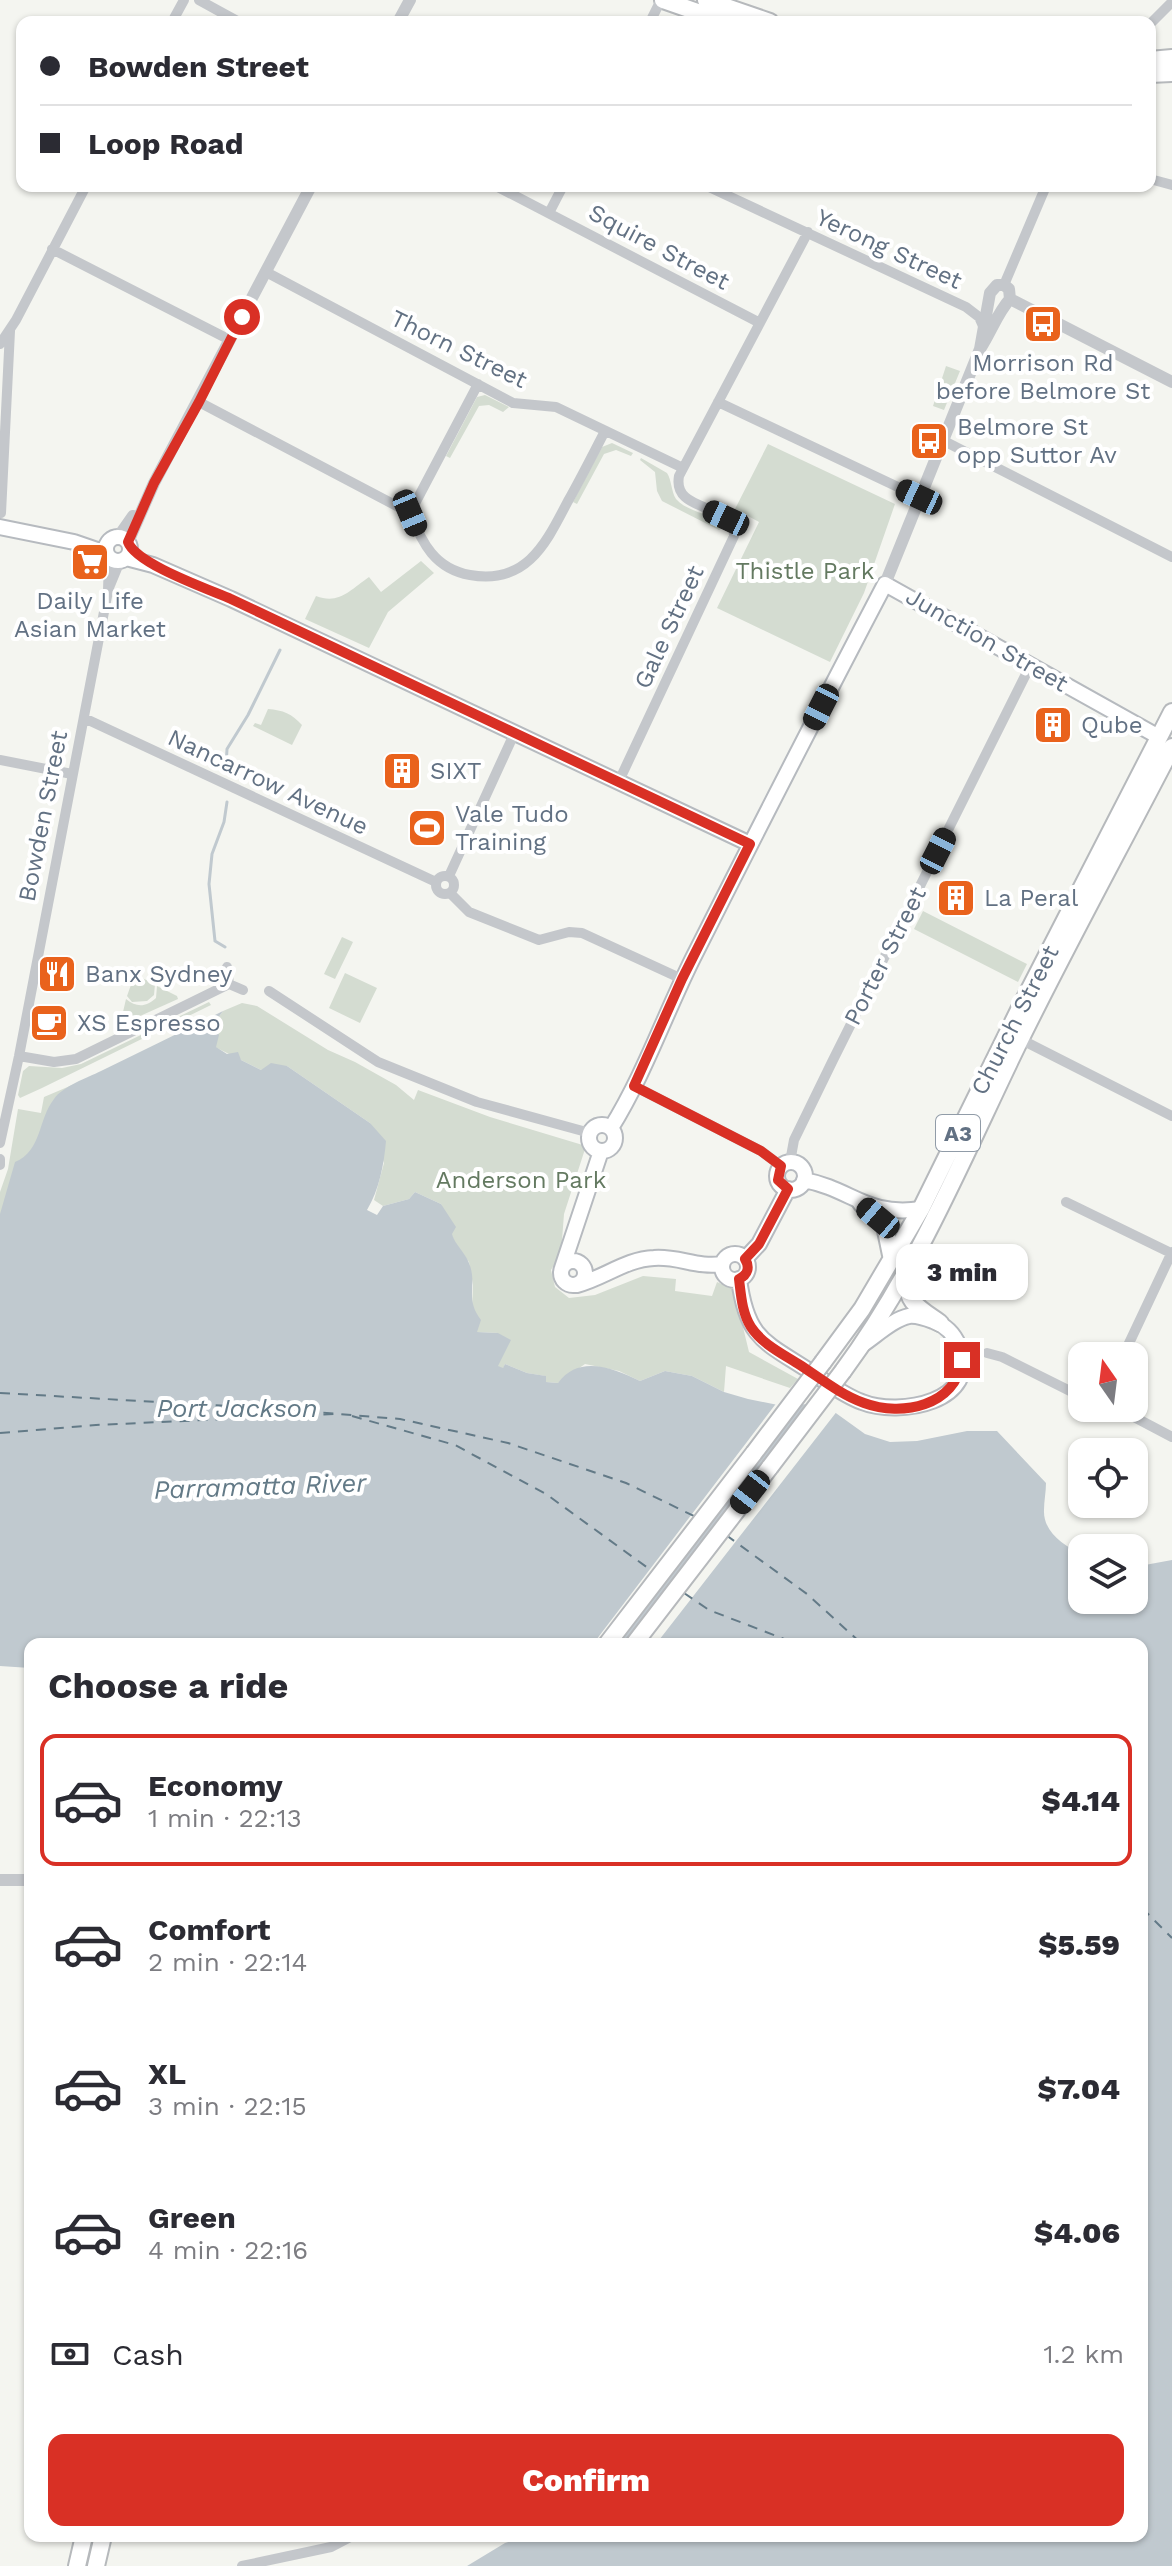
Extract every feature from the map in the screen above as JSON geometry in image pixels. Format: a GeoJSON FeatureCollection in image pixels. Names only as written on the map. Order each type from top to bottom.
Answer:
{"type":"FeatureCollection","features":[{"type":"Feature","properties":{"kind":"highway"},"geometry":{"type":"LineString","coordinates":[[662,0],[709,16]]}},
{"type":"Feature","properties":{"kind":"highway"},"geometry":{"type":"LineString","coordinates":[[706,0],[753,16]]}},
{"type":"Feature","properties":{"kind":"highway","name":"Church Street"},"geometry":{"type":"LineString","coordinates":[[639,1638],[862,1345],[911,1264],[1168,743],[1172,712]]}},
{"type":"Feature","properties":{"kind":"highway","name":"Church Street"},"geometry":{"type":"LineString","coordinates":[[612,1638],[862,1309],[921,1209],[1022,1004],[1168,743]]}},
{"type":"Feature","properties":{"kind":"highway"},"geometry":{"type":"LineString","coordinates":[[861,1203],[885,1226],[892,1260]]}},
{"type":"Feature","properties":{"kind":"highway"},"geometry":{"type":"LineString","coordinates":[[911,1264],[908,1297],[940,1323]]}},
{"type":"Feature","properties":{"kind":"highway"},"geometry":{"type":"LineString","coordinates":[[77,2566],[83,2542]]}},
{"type":"Feature","properties":{"kind":"highway"},"geometry":{"type":"LineString","coordinates":[[96,2566],[102,2542]]}},
{"type":"Feature","properties":{"kind":"main road"},"geometry":{"type":"LineString","coordinates":[[1,520],[74,542],[118,550],[153,565],[750,844]]}},
{"type":"Feature","properties":{"kind":"main road"},"geometry":{"type":"LineString","coordinates":[[611,1128],[634,1086],[682,979],[885,584]]}},
{"type":"Feature","properties":{"kind":"main road","name":"Junction Street"},"geometry":{"type":"LineString","coordinates":[[885,584],[1168,743]]}},
{"type":"Feature","properties":{"kind":"main road"},"geometry":{"type":"LineString","coordinates":[[599,1125],[611,1128],[615,1135],[614,1143],[609,1149],[601,1151],[591,1144],[590,1133],[599,1125]]}},
{"type":"Feature","properties":{"kind":"main road"},"geometry":{"type":"LineString","coordinates":[[601,1151],[562,1268],[561,1276],[566,1283],[577,1285],[654,1258],[699,1265],[722,1264],[731,1255],[739,1254],[745,1259],[747,1273],[739,1279],[727,1277],[722,1264]]}},
{"type":"Feature","properties":{"kind":"main road"},"geometry":{"type":"LineString","coordinates":[[786,1164],[802,1168],[804,1180],[798,1188],[788,1189],[778,1180],[786,1164]]}},
{"type":"Feature","properties":{"kind":"main road"},"geometry":{"type":"LineString","coordinates":[[804,1180],[891,1212],[921,1209]]}},
{"type":"Feature","properties":{"kind":"main road"},"geometry":{"type":"LineString","coordinates":[[745,1259],[759,1244],[788,1189]]}},
{"type":"Feature","properties":{"kind":"main road"},"geometry":{"type":"LineString","coordinates":[[573,1236],[585,1276],[577,1285]]}},
{"type":"Feature","properties":{"kind":"main road"},"geometry":{"type":"LineString","coordinates":[[562,1268],[568,1262],[591,1270],[610,1271]]}},
{"type":"Feature","properties":{"kind":"main road"},"geometry":{"type":"LineString","coordinates":[[739,1279],[747,1318],[759,1337],[823,1380],[871,1405],[895,1408],[936,1400],[951,1390],[960,1375],[962,1360],[955,1338],[940,1323],[916,1316],[905,1317],[862,1345]]}},
{"type":"Feature","properties":{"kind":"street"},"geometry":{"type":"LineString","coordinates":[[199,0],[228,16]]}},
{"type":"Feature","properties":{"kind":"street"},"geometry":{"type":"LineString","coordinates":[[1156,18],[1172,2]]}},
{"type":"Feature","properties":{"kind":"street"},"geometry":{"type":"LineString","coordinates":[[0,344],[10,331],[83,192]]}},
{"type":"Feature","properties":{"kind":"street","name":"Bowden Street"},"geometry":{"type":"LineString","coordinates":[[0,1143],[118,550],[308,192]]}},
{"type":"Feature","properties":{"kind":"street","name":"Squire Street"},"geometry":{"type":"LineString","coordinates":[[508,192],[760,323]]}},
{"type":"Feature","properties":{"kind":"street"},"geometry":{"type":"LineString","coordinates":[[549,213],[560,192]]}},
{"type":"Feature","properties":{"kind":"street","name":"Yerong Street"},"geometry":{"type":"LineString","coordinates":[[720,192],[966,307],[979,317],[986,311]]}},
{"type":"Feature","properties":{"kind":"street"},"geometry":{"type":"LineString","coordinates":[[1004,285],[1043,192]]}},
{"type":"Feature","properties":{"kind":"street"},"geometry":{"type":"LineString","coordinates":[[683,468],[808,232]]}},
{"type":"Feature","properties":{"kind":"street"},"geometry":{"type":"LineString","coordinates":[[52,249],[230,340]]}},
{"type":"Feature","properties":{"kind":"street","name":"Thorn Street"},"geometry":{"type":"LineString","coordinates":[[266,272],[513,403],[556,407],[683,468]]}},
{"type":"Feature","properties":{"kind":"street"},"geometry":{"type":"LineString","coordinates":[[885,584],[980,349],[1011,292],[1004,285]]}},
{"type":"Feature","properties":{"kind":"street"},"geometry":{"type":"LineString","coordinates":[[980,349],[986,311],[994,287],[1004,285]]}},
{"type":"Feature","properties":{"kind":"street"},"geometry":{"type":"LineString","coordinates":[[986,311],[993,303],[1006,302],[1172,382]]}},
{"type":"Feature","properties":{"kind":"street","name":"Yerong Street"},"geometry":{"type":"LineString","coordinates":[[966,307],[986,311]]}},
{"type":"Feature","properties":{"kind":"street"},"geometry":{"type":"LineString","coordinates":[[1,520],[10,331]]}},
{"type":"Feature","properties":{"kind":"street"},"geometry":{"type":"LineString","coordinates":[[410,513],[478,384]]}},
{"type":"Feature","properties":{"kind":"street"},"geometry":{"type":"LineString","coordinates":[[199,402],[410,513],[426,548],[444,566],[455,572],[479,576],[514,570],[525,565],[542,549],[605,431]]}},
{"type":"Feature","properties":{"kind":"street"},"geometry":{"type":"LineString","coordinates":[[718,402],[919,497]]}},
{"type":"Feature","properties":{"kind":"street"},"geometry":{"type":"LineString","coordinates":[[942,440],[1172,557]]}},
{"type":"Feature","properties":{"kind":"street","name":"Gale Street"},"geometry":{"type":"LineString","coordinates":[[619,781],[734,536],[733,527],[726,518],[681,493],[678,481],[683,468]]}},
{"type":"Feature","properties":{"kind":"street","name":"Porter Street"},"geometry":{"type":"LineString","coordinates":[[786,1164],[798,1133],[1030,666]]}},
{"type":"Feature","properties":{"kind":"street","name":"Nancarrow Avenue"},"geometry":{"type":"LineString","coordinates":[[84,718],[436,882]]}},
{"type":"Feature","properties":{"kind":"street"},"geometry":{"type":"LineString","coordinates":[[449,876],[515,732]]}},
{"type":"Feature","properties":{"kind":"street"},"geometry":{"type":"LineString","coordinates":[[0,760],[72,774]]}},
{"type":"Feature","properties":{"kind":"street"},"geometry":{"type":"LineString","coordinates":[[449,876],[441,876],[436,882],[439,892],[450,893],[469,912],[539,940],[569,932],[582,933],[682,979]]}},
{"type":"Feature","properties":{"kind":"street"},"geometry":{"type":"LineString","coordinates":[[449,876],[454,884],[450,893]]}},
{"type":"Feature","properties":{"kind":"street"},"geometry":{"type":"LineString","coordinates":[[227,967],[229,984]]}},
{"type":"Feature","properties":{"kind":"street"},"geometry":{"type":"LineString","coordinates":[[19,1056],[54,1062],[76,1059],[229,984],[243,990]]}},
{"type":"Feature","properties":{"kind":"street"},"geometry":{"type":"LineString","coordinates":[[269,991],[378,1062],[477,1102],[590,1133]]}},
{"type":"Feature","properties":{"kind":"street"},"geometry":{"type":"LineString","coordinates":[[1020,1039],[1172,1116]]}},
{"type":"Feature","properties":{"kind":"street"},"geometry":{"type":"LineString","coordinates":[[634,1086],[786,1164]]}},
{"type":"Feature","properties":{"kind":"street"},"geometry":{"type":"LineString","coordinates":[[1066,1202],[1172,1253],[1130,1342]]}},
{"type":"Feature","properties":{"kind":"street"},"geometry":{"type":"LineString","coordinates":[[987,1353],[1002,1357],[1068,1390]]}},
{"type":"Feature","properties":{"kind":"street"},"geometry":{"type":"LineString","coordinates":[[1143,1422],[1172,1437]]}},
{"type":"Feature","properties":{"kind":"street"},"geometry":{"type":"LineString","coordinates":[[0,1880],[24,1880]]}},
{"type":"Feature","properties":{"kind":"street"},"geometry":{"type":"LineString","coordinates":[[242,2566],[331,2547],[341,2542]]}},
{"type":"Feature","properties":{"kind":"green space"},"geometry":{"type":"Polygon","coordinates":[[[946,366],[960,371],[944,410],[933,406],[946,366]]]}},
{"type":"Feature","properties":{"kind":"green space"},"geometry":{"type":"Polygon","coordinates":[[[485,395],[509,407],[503,412],[489,405],[479,406],[450,458],[446,456],[477,397],[485,395]]]}},
{"type":"Feature","properties":{"kind":"green space"},"geometry":{"type":"Polygon","coordinates":[[[612,443],[633,453],[631,456],[616,450],[604,454],[577,504],[573,502],[602,447],[612,443]]]}},
{"type":"Feature","properties":{"kind":"green space","name":"Thistle Park"},"geometry":{"type":"Polygon","coordinates":[[[768,444],[895,504],[864,593],[830,662],[717,608],[759,522],[735,509],[768,444]]]}},
{"type":"Feature","properties":{"kind":"green space"},"geometry":{"type":"Polygon","coordinates":[[[641,458],[667,473],[674,496],[681,504],[713,519],[723,528],[719,530],[662,501],[657,491],[655,472],[641,458]]]}},
{"type":"Feature","properties":{"kind":"green space"},"geometry":{"type":"Polygon","coordinates":[[[421,561],[434,573],[388,612],[369,648],[305,619],[316,596],[338,597],[369,577],[381,592],[421,561]]]}},
{"type":"Feature","properties":{"kind":"green space"},"geometry":{"type":"Polygon","coordinates":[[[268,709],[287,713],[302,725],[292,745],[253,726],[255,723],[261,725],[268,709]]]}},
{"type":"Feature","properties":{"kind":"green space"},"geometry":{"type":"Polygon","coordinates":[[[923,911],[1027,964],[1018,982],[914,929],[923,911]]]}},
{"type":"Feature","properties":{"kind":"green space"},"geometry":{"type":"Polygon","coordinates":[[[342,937],[353,942],[335,979],[324,974],[342,937]]]}},
{"type":"Feature","properties":{"kind":"green space"},"geometry":{"type":"Polygon","coordinates":[[[345,973],[377,988],[360,1023],[329,1008],[345,973]]]}},
{"type":"Feature","properties":{"kind":"green space"},"geometry":{"type":"Polygon","coordinates":[[[142,978],[155,984],[154,995],[147,1001],[132,1002],[127,996],[132,982],[142,978]]]}},
{"type":"Feature","properties":{"kind":"green space"},"geometry":{"type":"Polygon","coordinates":[[[157,986],[178,999],[120,1025],[126,999],[137,1005],[148,1004],[156,998],[157,986]]]}},
{"type":"Feature","properties":{"kind":"green space"},"geometry":{"type":"Polygon","coordinates":[[[209,1002],[211,1005],[42,1088],[20,1098],[18,1095],[23,1071],[29,1066],[62,1068],[81,1064],[209,1002]]]}},
{"type":"Feature","properties":{"kind":"green space","name":"Anderson Park"},"geometry":{"type":"Polygon","coordinates":[[[242,1003],[257,1006],[328,1050],[396,1085],[414,1100],[418,1090],[490,1117],[586,1146],[564,1214],[561,1253],[551,1270],[555,1287],[569,1298],[595,1295],[643,1276],[676,1279],[675,1291],[712,1296],[717,1282],[731,1288],[735,1294],[749,1352],[798,1379],[790,1388],[726,1366],[724,1392],[692,1376],[665,1371],[640,1381],[619,1371],[585,1364],[558,1383],[546,1382],[545,1376],[505,1364],[503,1369],[497,1366],[498,1333],[477,1332],[469,1262],[454,1241],[441,1204],[415,1192],[409,1199],[383,1206],[374,1200],[384,1163],[370,1123],[287,1066],[261,1070],[215,1047],[218,1035],[213,1025],[223,1011],[242,1003]]]}},
{"type":"Feature","properties":{"kind":"green space"},"geometry":{"type":"Polygon","coordinates":[[[84,1080],[0,1233],[0,1192],[8,1169],[18,1109],[41,1113],[44,1097],[84,1080]]]}},
{"type":"Feature","properties":{"kind":"water","name":"Port Jackson"},"geometry":{"type":"Polygon","coordinates":[[[223,1011],[213,1025],[219,1035],[216,1047],[227,1054],[238,1052],[241,1060],[261,1070],[271,1063],[287,1066],[370,1123],[386,1141],[380,1177],[367,1210],[377,1215],[383,1206],[409,1199],[415,1192],[441,1204],[456,1227],[452,1234],[471,1271],[473,1305],[481,1320],[477,1332],[498,1333],[511,1340],[498,1366],[503,1368],[505,1364],[527,1373],[546,1376],[546,1382],[558,1383],[566,1374],[586,1366],[608,1368],[640,1381],[665,1371],[692,1376],[724,1392],[748,1399],[778,1405],[815,1404],[833,1411],[865,1434],[890,1442],[917,1441],[967,1431],[997,1431],[1046,1483],[1044,1507],[1047,1525],[1068,1547],[1068,1614],[1148,1614],[1148,1564],[1172,1560],[1172,2566],[467,2566],[508,2542],[1148,2542],[1148,1638],[24,1638],[24,1668],[0,1666],[0,1214],[15,1162],[24,1157],[35,1143],[49,1107],[63,1090],[223,1011]]]}},
{"type":"Feature","properties":{"kind":"pier"},"geometry":{"type":"Polygon","coordinates":[[[802,1400],[621,1638],[598,1638],[778,1401],[802,1400]]]}},
{"type":"Feature","properties":{"kind":"pier"},"geometry":{"type":"Polygon","coordinates":[[[810,1400],[838,1410],[661,1638],[628,1638],[810,1400]]]}},
{"type":"Feature","properties":{"kind":"waterway"},"geometry":{"type":"LineString","coordinates":[[226,766],[227,749],[248,715],[280,650]]}},
{"type":"Feature","properties":{"kind":"waterway"},"geometry":{"type":"LineString","coordinates":[[225,947],[215,941],[209,884],[212,854],[224,822],[227,802]]}},
{"type":"Feature","properties":{"kind":"ferry route"},"geometry":{"type":"LineString","coordinates":[[0,1393],[400,1419],[508,1443],[626,1483],[696,1517]]}},
{"type":"Feature","properties":{"kind":"ferry route"},"geometry":{"type":"LineString","coordinates":[[0,1433],[96,1425],[334,1414]]}},
{"type":"Feature","properties":{"kind":"ferry route"},"geometry":{"type":"LineString","coordinates":[[352,1416],[455,1445],[546,1494],[652,1571]]}},
{"type":"Feature","properties":{"kind":"ferry route"},"geometry":{"type":"LineString","coordinates":[[726,1535],[807,1594],[855,1638]]}},
{"type":"Feature","properties":{"kind":"ferry route"},"geometry":{"type":"LineString","coordinates":[[684,1593],[709,1610],[781,1638]]}},
{"type":"Feature","properties":{"kind":"ferry route"},"geometry":{"type":"LineString","coordinates":[[1148,1914],[1172,1938]]}},
{"type":"Feature","properties":{"kind":"place","name":"Morrison Rd before Belmore St"},"geometry":{"type":"Point","coordinates":[1043,324]}},
{"type":"Feature","properties":{"kind":"place","name":"Belmore St opp Suttor Av"},"geometry":{"type":"Point","coordinates":[929,441]}},
{"type":"Feature","properties":{"kind":"place","name":"Daily Life Asian Market"},"geometry":{"type":"Point","coordinates":[90,562]}},
{"type":"Feature","properties":{"kind":"place","name":"Qube"},"geometry":{"type":"Point","coordinates":[1053,725]}},
{"type":"Feature","properties":{"kind":"place","name":"SIXT"},"geometry":{"type":"Point","coordinates":[402,771]}},
{"type":"Feature","properties":{"kind":"place","name":"Vale Tudo Training"},"geometry":{"type":"Point","coordinates":[427,828]}},
{"type":"Feature","properties":{"kind":"place","name":"La Peral"},"geometry":{"type":"Point","coordinates":[956,898]}},
{"type":"Feature","properties":{"kind":"place","name":"Banx Sydney"},"geometry":{"type":"Point","coordinates":[57,974]}},
{"type":"Feature","properties":{"kind":"place","name":"XS Espresso"},"geometry":{"type":"Point","coordinates":[49,1023]}},
{"type":"Feature","properties":{"kind":"route"},"geometry":{"type":"LineString","coordinates":[[242,317],[154,483],[128,542],[130,548],[153,565],[750,844],[682,979],[634,1086],[761,1151],[781,1166],[778,1180],[788,1189],[759,1244],[745,1259],[747,1273],[739,1279],[743,1307],[759,1337],[853,1398],[882,1407],[905,1408],[944,1396],[960,1375],[962,1360]]}},
{"type":"Feature","properties":{"kind":"water label","name":"Parramatta River"},"geometry":{"type":"Point","coordinates":[260,1486]}}]}
